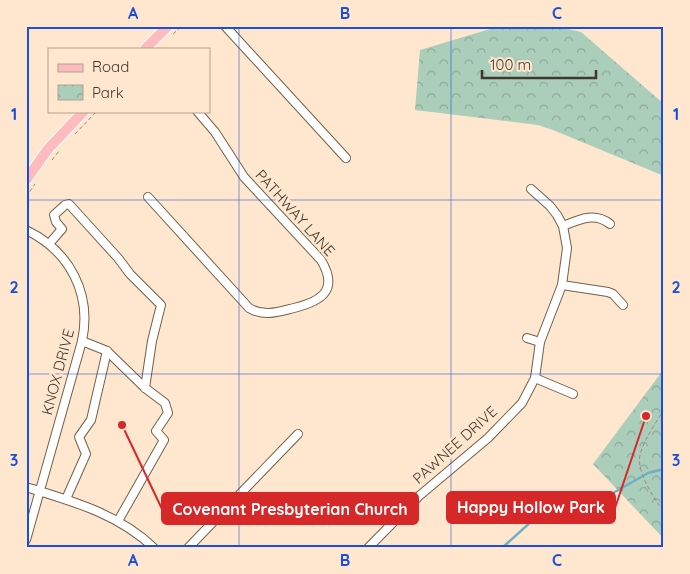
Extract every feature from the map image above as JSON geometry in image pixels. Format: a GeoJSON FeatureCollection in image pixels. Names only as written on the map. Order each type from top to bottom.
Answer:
{"type":"FeatureCollection","features":[{"type":"Feature","properties":{"kind":"main road"},"geometry":{"type":"LineString","coordinates":[[146,48],[168,26]]}},
{"type":"Feature","properties":{"kind":"main road"},"geometry":{"type":"LineString","coordinates":[[31,181],[48,149],[83,112]]}},
{"type":"Feature","properties":{"kind":"street"},"geometry":{"type":"LineString","coordinates":[[225,26],[346,158]]}},
{"type":"Feature","properties":{"kind":"street","name":"PATHWAY LANE"},"geometry":{"type":"LineString","coordinates":[[148,197],[249,308],[256,312],[270,314],[309,304],[318,300],[327,289],[329,275],[321,260],[244,177],[214,132],[198,112]]}},
{"type":"Feature","properties":{"kind":"street","name":"PAWNEE DRIVE"},"geometry":{"type":"LineString","coordinates":[[368,548],[419,496],[488,438],[522,403],[535,378],[540,342],[562,285],[567,248],[563,226],[550,206],[530,189]]}},
{"type":"Feature","properties":{"kind":"street"},"geometry":{"type":"LineString","coordinates":[[49,244],[62,229],[56,222],[54,215],[65,205],[69,204],[130,274],[159,303],[145,388]]}},
{"type":"Feature","properties":{"kind":"street"},"geometry":{"type":"LineString","coordinates":[[563,226],[578,220],[596,217],[603,218],[610,224]]}},
{"type":"Feature","properties":{"kind":"street","name":"KNOX DRIVE"},"geometry":{"type":"LineString","coordinates":[[26,230],[49,244],[67,263],[82,296],[85,317],[82,341],[26,540]]}},
{"type":"Feature","properties":{"kind":"street"},"geometry":{"type":"LineString","coordinates":[[562,285],[608,292],[613,294],[623,305]]}},
{"type":"Feature","properties":{"kind":"street"},"geometry":{"type":"LineString","coordinates":[[527,338],[540,342]]}},
{"type":"Feature","properties":{"kind":"street"},"geometry":{"type":"LineString","coordinates":[[82,341],[107,351],[145,388],[165,403],[168,413],[156,431],[164,440],[118,520]]}},
{"type":"Feature","properties":{"kind":"street"},"geometry":{"type":"LineString","coordinates":[[66,499],[86,454],[79,437],[91,420],[107,351]]}},
{"type":"Feature","properties":{"kind":"street"},"geometry":{"type":"LineString","coordinates":[[535,378],[573,394]]}},
{"type":"Feature","properties":{"kind":"street"},"geometry":{"type":"LineString","coordinates":[[188,548],[298,434]]}},
{"type":"Feature","properties":{"kind":"street"},"geometry":{"type":"LineString","coordinates":[[26,487],[66,499],[118,520],[154,548]]}},
{"type":"Feature","properties":{"kind":"path"},"geometry":{"type":"LineString","coordinates":[[75,134],[97,112]]}},
{"type":"Feature","properties":{"kind":"path"},"geometry":{"type":"LineString","coordinates":[[47,166],[62,148]]}},
{"type":"Feature","properties":{"kind":"path"},"geometry":{"type":"LineString","coordinates":[[26,197],[31,181]]}},
{"type":"Feature","properties":{"kind":"path"},"geometry":{"type":"LineString","coordinates":[[664,409],[639,456],[641,469],[649,491],[664,512]]}},
{"type":"Feature","properties":{"kind":"green space"},"geometry":{"type":"Polygon","coordinates":[[[500,26],[555,26],[581,32],[664,104],[664,176],[538,125],[415,110],[420,50],[500,26]]]}},
{"type":"Feature","properties":{"kind":"green space"},"geometry":{"type":"Polygon","coordinates":[[[664,369],[664,539],[593,464],[664,369]]]}},
{"type":"Feature","properties":{"kind":"waterway"},"geometry":{"type":"LineString","coordinates":[[664,437],[662,441],[664,450]]}},
{"type":"Feature","properties":{"kind":"waterway"},"geometry":{"type":"LineString","coordinates":[[502,548],[544,510],[563,506],[575,512],[611,497],[613,493],[648,473],[664,469]]}},
{"type":"Feature","properties":{"kind":"waterway"},"geometry":{"type":"LineString","coordinates":[[664,474],[662,489],[664,493]]}},
{"type":"Feature","properties":{"kind":"place","name":"Happy Hollow Park"},"geometry":{"type":"Point","coordinates":[646,416]}},
{"type":"Feature","properties":{"kind":"place","name":"Covenant Presbyterian Church"},"geometry":{"type":"Point","coordinates":[122,425]}}]}
